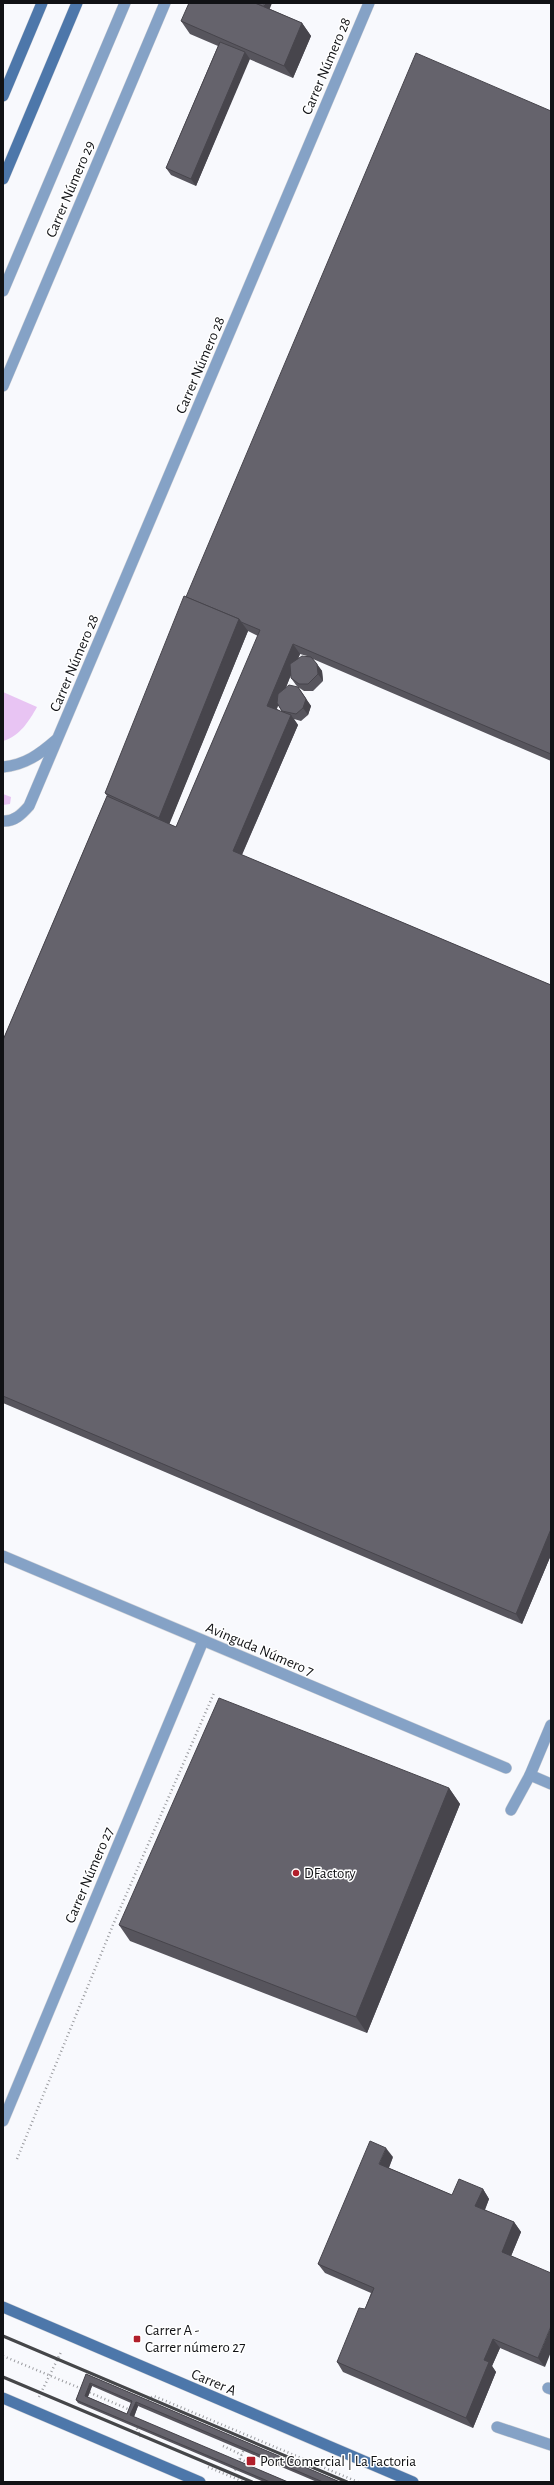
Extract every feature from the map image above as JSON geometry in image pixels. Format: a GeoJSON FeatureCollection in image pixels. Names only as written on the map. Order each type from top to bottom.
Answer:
{"type":"FeatureCollection","features":[{"type":"Feature","properties":{"kind":"main road"},"geometry":{"type":"LineString","coordinates":[[3,96],[42,3]]}},
{"type":"Feature","properties":{"kind":"main road"},"geometry":{"type":"LineString","coordinates":[[3,179],[77,3]]}},
{"type":"Feature","properties":{"kind":"main road","name":"Carrer A"},"geometry":{"type":"LineString","coordinates":[[3,2307],[413,2482]]}},
{"type":"Feature","properties":{"kind":"main road"},"geometry":{"type":"LineString","coordinates":[[3,2398],[200,2482]]}},
{"type":"Feature","properties":{"kind":"street","name":"Carrer Número 29"},"geometry":{"type":"LineString","coordinates":[[3,291],[125,3]]}},
{"type":"Feature","properties":{"kind":"street","name":"Carrer Número 29"},"geometry":{"type":"LineString","coordinates":[[3,386],[165,3]]}},
{"type":"Feature","properties":{"kind":"street","name":"Carrer Número 28"},"geometry":{"type":"LineString","coordinates":[[3,821],[9,821],[21,816],[29,806],[369,3]]}},
{"type":"Feature","properties":{"kind":"street"},"geometry":{"type":"LineString","coordinates":[[3,767],[24,763],[40,755],[58,738]]}},
{"type":"Feature","properties":{"kind":"street","name":"Avinguda Número 7"},"geometry":{"type":"LineString","coordinates":[[3,1556],[506,1768]]}},
{"type":"Feature","properties":{"kind":"street","name":"Carrer Número 27"},"geometry":{"type":"LineString","coordinates":[[3,2121],[203,1641]]}},
{"type":"Feature","properties":{"kind":"street"},"geometry":{"type":"LineString","coordinates":[[511,1810],[530,1775],[551,1725]]}},
{"type":"Feature","properties":{"kind":"street"},"geometry":{"type":"LineString","coordinates":[[530,1775],[551,1784]]}},
{"type":"Feature","properties":{"kind":"street"},"geometry":{"type":"LineString","coordinates":[[497,2427],[551,2445]]}},
{"type":"Feature","properties":{"kind":"path"},"geometry":{"type":"LineString","coordinates":[[17,2159],[113,1925],[214,1693]]}},
{"type":"Feature","properties":{"kind":"path"},"geometry":{"type":"LineString","coordinates":[[39,2398],[61,2352]]}},
{"type":"Feature","properties":{"kind":"path"},"geometry":{"type":"LineString","coordinates":[[3,2356],[128,2409],[141,2439],[149,2442]]}},
{"type":"Feature","properties":{"kind":"path"},"geometry":{"type":"LineString","coordinates":[[141,2402],[154,2396],[358,2482]]}},
{"type":"Feature","properties":{"kind":"path"},"geometry":{"type":"LineString","coordinates":[[128,2409],[134,2406]]}},
{"type":"Feature","properties":{"kind":"path"},"geometry":{"type":"LineString","coordinates":[[233,2474],[248,2440]]}},
{"type":"Feature","properties":{"kind":"path"},"geometry":{"type":"LineString","coordinates":[[223,2446],[242,2455]]}},
{"type":"Feature","properties":{"kind":"path"},"geometry":{"type":"LineString","coordinates":[[240,2459],[258,2467]]}},
{"type":"Feature","properties":{"kind":"path"},"geometry":{"type":"LineString","coordinates":[[200,2464],[244,2482]]}},
{"type":"Feature","properties":{"kind":"shaded area"},"geometry":{"type":"Polygon","coordinates":[[[3,692],[37,707],[27,723],[19,732],[3,741],[3,692]]]}},
{"type":"Feature","properties":{"kind":"shaded area"},"geometry":{"type":"Polygon","coordinates":[[[3,794],[11,797],[10,804],[3,805],[3,794]]]}},
{"type":"Feature","properties":{"kind":"building"},"geometry":{"type":"Polygon","coordinates":[[[189,3],[255,3],[302,23],[284,66],[181,21],[189,3]]]}},
{"type":"Feature","properties":{"kind":"building"},"geometry":{"type":"Polygon","coordinates":[[[255,3],[265,3],[263,6],[255,3]]]}},
{"type":"Feature","properties":{"kind":"building"},"geometry":{"type":"Polygon","coordinates":[[[220,42],[245,52],[191,179],[166,168],[220,42]]]}},
{"type":"Feature","properties":{"kind":"building"},"geometry":{"type":"Polygon","coordinates":[[[416,53],[551,111],[551,754],[293,644],[267,706],[291,715],[233,851],[551,985],[551,1529],[516,1614],[3,1396],[3,1040],[107,796],[176,827],[260,630],[241,622],[239,619],[186,597],[416,53]]]}},
{"type":"Feature","properties":{"kind":"building"},"geometry":{"type":"Polygon","coordinates":[[[184,596],[239,619],[159,818],[105,793],[184,596]]]}},
{"type":"Feature","properties":{"kind":"building"},"geometry":{"type":"Polygon","coordinates":[[[302,656],[311,657],[317,664],[318,674],[308,684],[299,684],[291,678],[290,664],[302,656]]]}},
{"type":"Feature","properties":{"kind":"building"},"geometry":{"type":"Polygon","coordinates":[[[289,685],[298,687],[306,699],[303,708],[296,714],[282,711],[277,703],[278,694],[289,685]]]}},
{"type":"Feature","properties":{"kind":"building","name":"DFactory"},"geometry":{"type":"Polygon","coordinates":[[[219,1698],[449,1788],[356,2017],[119,1925],[219,1698]]]}},
{"type":"Feature","properties":{"kind":"building"},"geometry":{"type":"Polygon","coordinates":[[[370,2141],[386,2148],[379,2164],[452,2195],[459,2179],[483,2189],[475,2206],[514,2222],[502,2252],[551,2273],[551,2326],[538,2358],[493,2339],[484,2360],[489,2362],[466,2418],[337,2362],[359,2308],[365,2309],[374,2288],[318,2264],[370,2141]]]}},
{"type":"Feature","properties":{"kind":"building"},"geometry":{"type":"Polygon","coordinates":[[[86,2374],[340,2482],[323,2482],[136,2402],[130,2415],[288,2482],[270,2482],[76,2400],[86,2374]],[[90,2383],[85,2396],[127,2414],[132,2401],[90,2383]]]}},
{"type":"Feature","properties":{"kind":"railway"},"geometry":{"type":"LineString","coordinates":[[3,2336],[347,2482]]}},
{"type":"Feature","properties":{"kind":"railway"},"geometry":{"type":"LineString","coordinates":[[3,2377],[252,2482]]}},
{"type":"Feature","properties":{"kind":"place","name":"DFactory"},"geometry":{"type":"Point","coordinates":[296,1873]}},
{"type":"Feature","properties":{"kind":"place","name":"Carrer A - Carrer número 27"},"geometry":{"type":"Point","coordinates":[137,2339]}},
{"type":"Feature","properties":{"kind":"place","name":"Port Comercial | La Factoria"},"geometry":{"type":"Point","coordinates":[251,2461]}}]}
